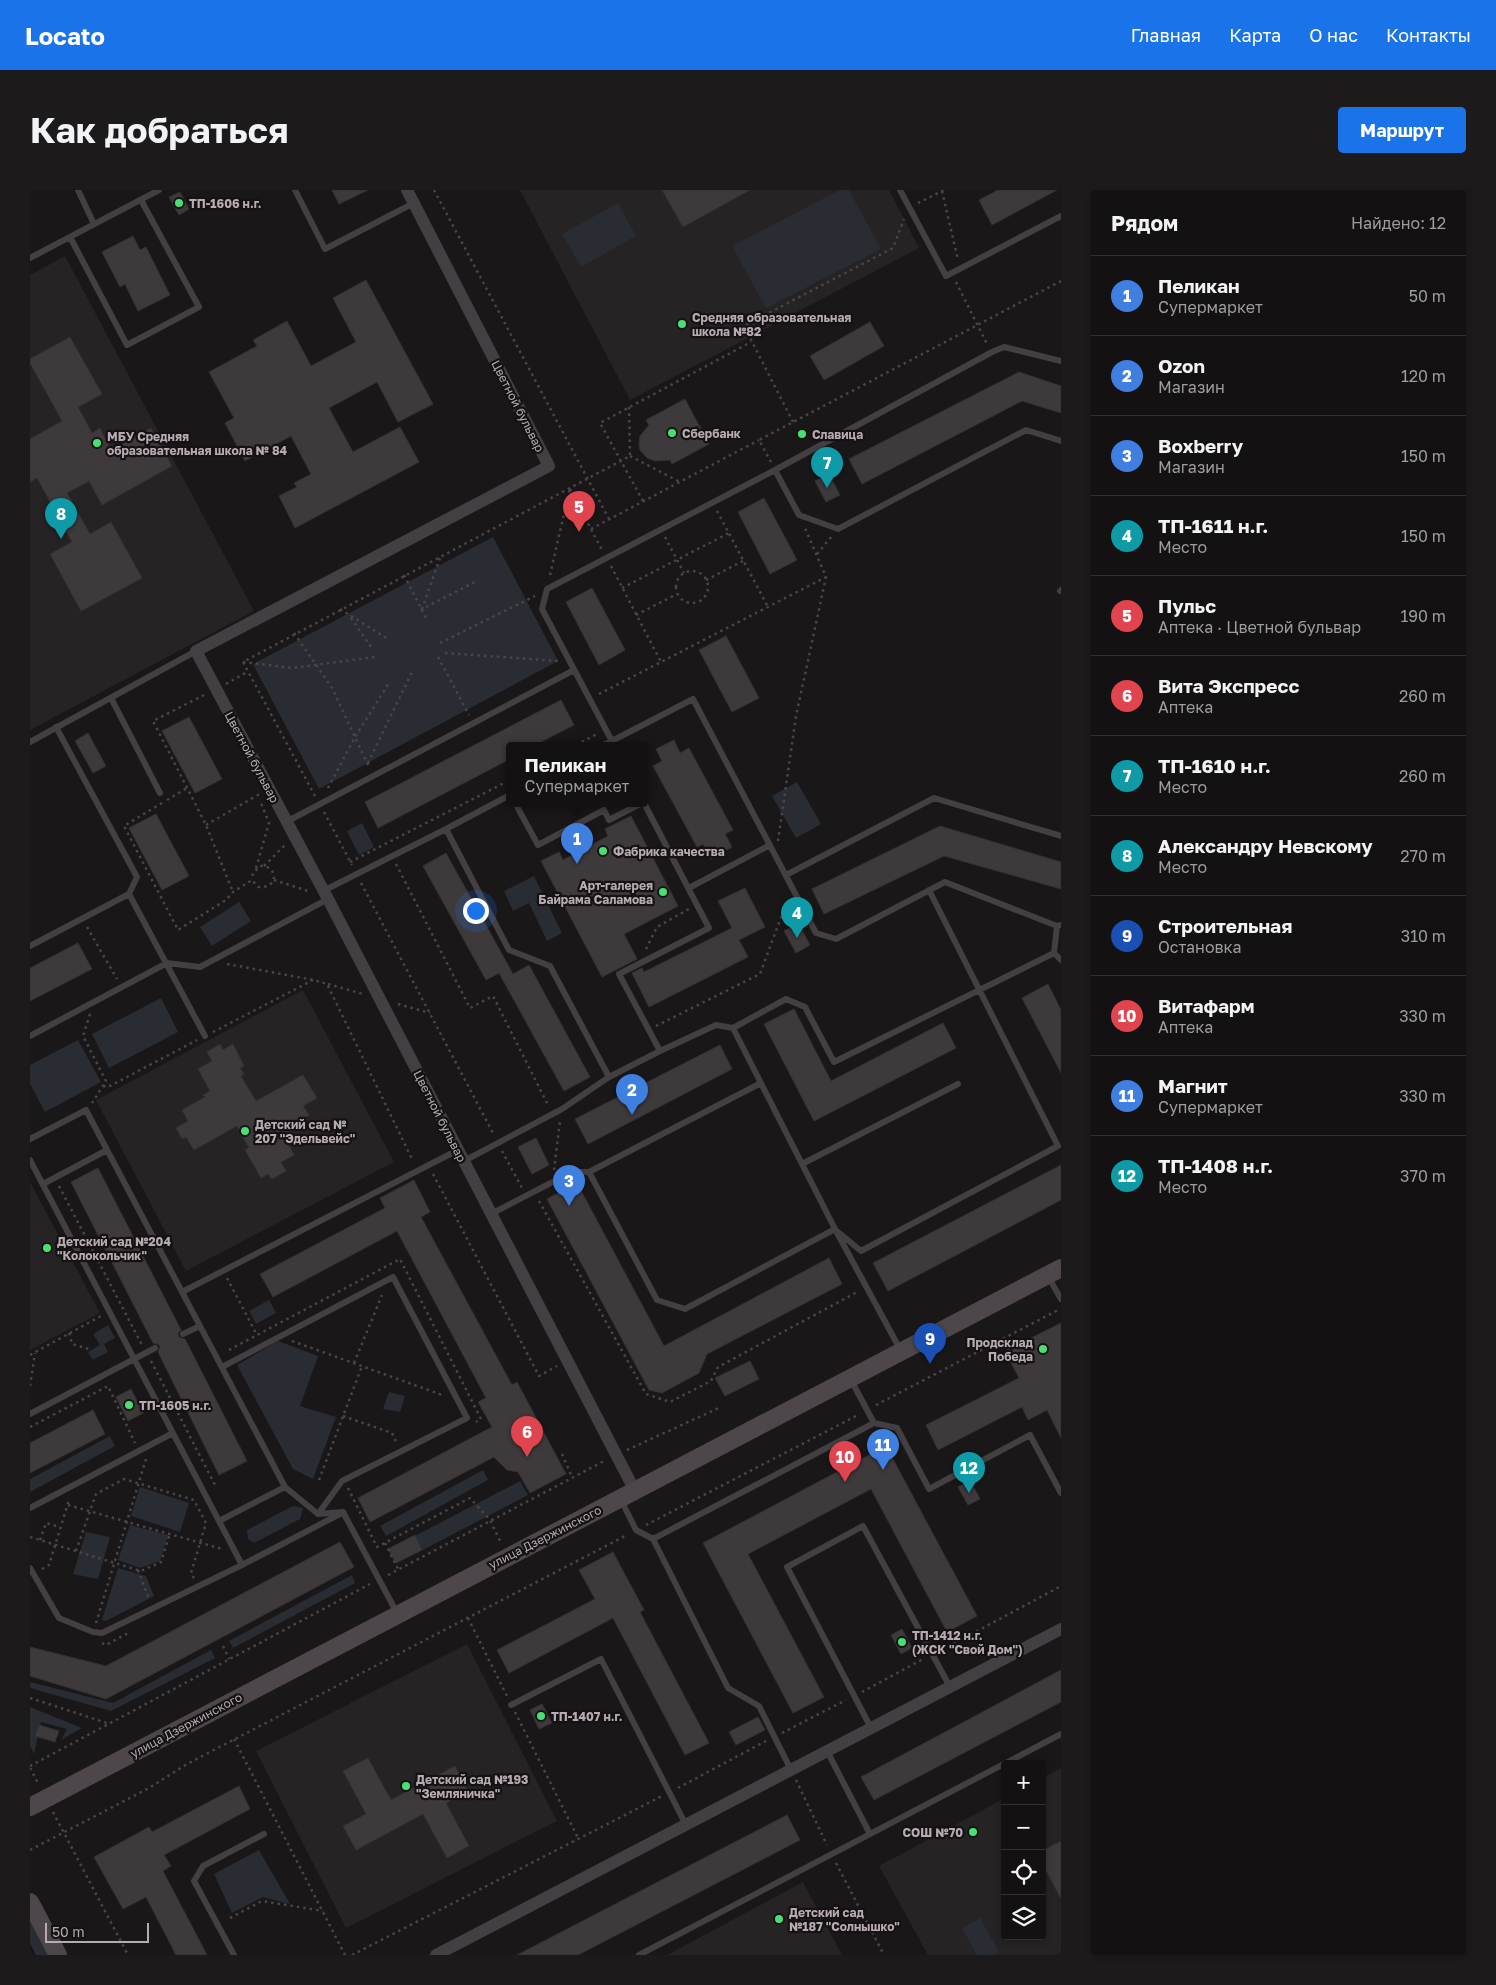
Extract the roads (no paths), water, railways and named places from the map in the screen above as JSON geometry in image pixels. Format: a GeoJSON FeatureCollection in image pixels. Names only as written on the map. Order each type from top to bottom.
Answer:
{"type":"FeatureCollection","features":[{"type":"Feature","properties":{"kind":"main road","name":"улица Дзержинского"},"geometry":{"type":"LineString","coordinates":[[30,1807],[1054,1272]]}},
{"type":"Feature","properties":{"kind":"main road"},"geometry":{"type":"LineString","coordinates":[[30,1902],[58,1955]]}},
{"type":"Feature","properties":{"kind":"street","name":"Цветной бульвар"},"geometry":{"type":"LineString","coordinates":[[407,190],[549,466],[196,652],[324,892],[567,1360],[628,1495]]}},
{"type":"Feature","properties":{"kind":"street"},"geometry":{"type":"LineString","coordinates":[[436,1955],[1061,1629]]}},
{"type":"Feature","properties":{"kind":"lane"},"geometry":{"type":"LineString","coordinates":[[78,190],[94,224]]}},
{"type":"Feature","properties":{"kind":"lane"},"geometry":{"type":"LineString","coordinates":[[30,258],[159,190]]}},
{"type":"Feature","properties":{"kind":"lane"},"geometry":{"type":"LineString","coordinates":[[295,190],[325,249],[414,203]]}},
{"type":"Feature","properties":{"kind":"lane"},"geometry":{"type":"LineString","coordinates":[[900,190],[946,276],[1061,216]]}},
{"type":"Feature","properties":{"kind":"lane"},"geometry":{"type":"LineString","coordinates":[[70,237],[127,345],[199,307],[141,200]]}},
{"type":"Feature","properties":{"kind":"lane"},"geometry":{"type":"LineString","coordinates":[[611,742],[542,609],[547,589],[775,470],[992,352],[1004,347],[1061,360]]}},
{"type":"Feature","properties":{"kind":"lane"},"geometry":{"type":"LineString","coordinates":[[775,470],[799,516],[838,529],[1026,430],[1061,441]]}},
{"type":"Feature","properties":{"kind":"lane"},"geometry":{"type":"LineString","coordinates":[[30,742],[196,652]]}},
{"type":"Feature","properties":{"kind":"lane"},"geometry":{"type":"LineString","coordinates":[[286,822],[574,670]]}},
{"type":"Feature","properties":{"kind":"lane"},"geometry":{"type":"LineString","coordinates":[[111,698],[160,793]]}},
{"type":"Feature","properties":{"kind":"lane"},"geometry":{"type":"LineString","coordinates":[[614,742],[693,699],[816,933],[836,938],[945,882],[1059,925],[1054,953]]}},
{"type":"Feature","properties":{"kind":"lane"},"geometry":{"type":"LineString","coordinates":[[30,946],[129,894],[137,877],[56,727]]}},
{"type":"Feature","properties":{"kind":"lane"},"geometry":{"type":"LineString","coordinates":[[30,1036],[167,963],[200,967],[324,892],[506,798]]}},
{"type":"Feature","properties":{"kind":"lane"},"geometry":{"type":"LineString","coordinates":[[786,875],[934,798],[1061,836]]}},
{"type":"Feature","properties":{"kind":"lane"},"geometry":{"type":"LineString","coordinates":[[517,807],[538,845],[604,810],[609,820],[635,807]]}},
{"type":"Feature","properties":{"kind":"lane"},"geometry":{"type":"LineString","coordinates":[[645,807],[709,928],[619,974],[660,1051]]}},
{"type":"Feature","properties":{"kind":"lane"},"geometry":{"type":"LineString","coordinates":[[446,829],[509,950],[550,966],[609,1077]]}},
{"type":"Feature","properties":{"kind":"lane"},"geometry":{"type":"LineString","coordinates":[[689,888],[770,845]]}},
{"type":"Feature","properties":{"kind":"lane"},"geometry":{"type":"LineString","coordinates":[[835,1229],[861,1251],[1058,1146],[929,890]]}},
{"type":"Feature","properties":{"kind":"lane"},"geometry":{"type":"LineString","coordinates":[[129,894],[205,1036]]}},
{"type":"Feature","properties":{"kind":"lane"},"geometry":{"type":"LineString","coordinates":[[182,1292],[428,1165],[498,1143],[562,1109],[609,1077],[716,1025],[733,1028],[786,999],[805,1007],[834,1062],[1054,953]]}},
{"type":"Feature","properties":{"kind":"lane"},"geometry":{"type":"LineString","coordinates":[[1054,953],[1061,960]]}},
{"type":"Feature","properties":{"kind":"lane"},"geometry":{"type":"LineString","coordinates":[[733,1028],[835,1229],[901,1352]]}},
{"type":"Feature","properties":{"kind":"lane"},"geometry":{"type":"LineString","coordinates":[[491,1214],[572,1172],[589,1172],[761,1083]]}},
{"type":"Feature","properties":{"kind":"lane"},"geometry":{"type":"LineString","coordinates":[[802,1164],[958,1084]]}},
{"type":"Feature","properties":{"kind":"lane"},"geometry":{"type":"LineString","coordinates":[[30,1139],[86,1110],[285,1487],[318,1514],[343,1512]]}},
{"type":"Feature","properties":{"kind":"lane"},"geometry":{"type":"LineString","coordinates":[[43,1184],[107,1150]]}},
{"type":"Feature","properties":{"kind":"lane"},"geometry":{"type":"LineString","coordinates":[[30,1160],[242,1565]]}},
{"type":"Feature","properties":{"kind":"lane"},"geometry":{"type":"LineString","coordinates":[[589,1172],[657,1300],[685,1309],[835,1229]]}},
{"type":"Feature","properties":{"kind":"lane"},"geometry":{"type":"LineString","coordinates":[[1054,1272],[1061,1299]]}},
{"type":"Feature","properties":{"kind":"lane"},"geometry":{"type":"LineString","coordinates":[[222,1367],[393,1276],[467,1418],[342,1481],[318,1514]]}},
{"type":"Feature","properties":{"kind":"lane"},"geometry":{"type":"LineString","coordinates":[[183,1334],[200,1326]]}},
{"type":"Feature","properties":{"kind":"lane"},"geometry":{"type":"LineString","coordinates":[[30,1414],[155,1348]]}},
{"type":"Feature","properties":{"kind":"lane"},"geometry":{"type":"LineString","coordinates":[[850,1378],[874,1423]]}},
{"type":"Feature","properties":{"kind":"lane"},"geometry":{"type":"LineString","coordinates":[[653,1539],[874,1423],[897,1428],[929,1489],[1030,1436],[1061,1493]]}},
{"type":"Feature","properties":{"kind":"lane"},"geometry":{"type":"LineString","coordinates":[[30,1508],[173,1432]]}},
{"type":"Feature","properties":{"kind":"lane"},"geometry":{"type":"LineString","coordinates":[[219,1521],[285,1487]]}},
{"type":"Feature","properties":{"kind":"lane"},"geometry":{"type":"LineString","coordinates":[[628,1495],[636,1530],[653,1539],[728,1688],[758,1706],[791,1770]]}},
{"type":"Feature","properties":{"kind":"lane"},"geometry":{"type":"LineString","coordinates":[[343,1512],[398,1614]]}},
{"type":"Feature","properties":{"kind":"lane"},"geometry":{"type":"LineString","coordinates":[[30,1568],[59,1618],[94,1632],[102,1633],[242,1565],[343,1512]]}},
{"type":"Feature","properties":{"kind":"lane"},"geometry":{"type":"LineString","coordinates":[[871,1728],[787,1566],[863,1526],[950,1687]]}},
{"type":"Feature","properties":{"kind":"lane"},"geometry":{"type":"LineString","coordinates":[[511,1705],[600,1659],[686,1825]]}},
{"type":"Feature","properties":{"kind":"lane"},"geometry":{"type":"LineString","coordinates":[[639,1955],[1061,1734]]}},
{"type":"Feature","properties":{"kind":"lane"},"geometry":{"type":"LineString","coordinates":[[827,1751],[870,1834]]}},
{"type":"Feature","properties":{"kind":"lane"},"geometry":{"type":"LineString","coordinates":[[234,1955],[194,1882],[203,1866],[264,1834]]}},
{"type":"Feature","properties":{"kind":"place","name":"ТП-1606 н.г."},"geometry":{"type":"Point","coordinates":[179,203]}},
{"type":"Feature","properties":{"kind":"place","name":"Средняя образовательная школа №82"},"geometry":{"type":"Point","coordinates":[682,324]}},
{"type":"Feature","properties":{"kind":"place","name":"Сбербанк"},"geometry":{"type":"Point","coordinates":[672,433]}},
{"type":"Feature","properties":{"kind":"place","name":"Славица"},"geometry":{"type":"Point","coordinates":[802,434]}},
{"type":"Feature","properties":{"kind":"place","name":"МБУ Средняя образовательная школа № 84"},"geometry":{"type":"Point","coordinates":[97,443]}},
{"type":"Feature","properties":{"kind":"place","name":"ТП-1610 н.г."},"geometry":{"type":"Point","coordinates":[827,488]}},
{"type":"Feature","properties":{"kind":"place","name":"Пульс"},"geometry":{"type":"Point","coordinates":[579,532]}},
{"type":"Feature","properties":{"kind":"place","name":"Александру Невскому"},"geometry":{"type":"Point","coordinates":[61,539]}},
{"type":"Feature","properties":{"kind":"place","name":"Фабрика качества"},"geometry":{"type":"Point","coordinates":[603,851]}},
{"type":"Feature","properties":{"kind":"place","name":"Пеликан"},"geometry":{"type":"Point","coordinates":[577,864]}},
{"type":"Feature","properties":{"kind":"place","name":"Арт-галерея Байрама Саламова"},"geometry":{"type":"Point","coordinates":[663,892]}},
{"type":"Feature","properties":{"kind":"place","name":"ТП-1611 н.г."},"geometry":{"type":"Point","coordinates":[797,938]}},
{"type":"Feature","properties":{"kind":"place","name":"Ozon"},"geometry":{"type":"Point","coordinates":[632,1115]}},
{"type":"Feature","properties":{"kind":"place","name":"Детский сад № 207 \"Эдельвейс\""},"geometry":{"type":"Point","coordinates":[245,1131]}},
{"type":"Feature","properties":{"kind":"place","name":"Boxberry"},"geometry":{"type":"Point","coordinates":[569,1206]}},
{"type":"Feature","properties":{"kind":"place","name":"Детский сад №204 \"Колокольчик\""},"geometry":{"type":"Point","coordinates":[47,1248]}},
{"type":"Feature","properties":{"kind":"place","name":"Продсклад Победа"},"geometry":{"type":"Point","coordinates":[1043,1349]}},
{"type":"Feature","properties":{"kind":"place","name":"Строительная"},"geometry":{"type":"Point","coordinates":[930,1364]}},
{"type":"Feature","properties":{"kind":"place","name":"ТП-1605 н.г."},"geometry":{"type":"Point","coordinates":[129,1405]}},
{"type":"Feature","properties":{"kind":"place","name":"Вита Экспресс"},"geometry":{"type":"Point","coordinates":[527,1457]}},
{"type":"Feature","properties":{"kind":"place","name":"Магнит"},"geometry":{"type":"Point","coordinates":[883,1470]}},
{"type":"Feature","properties":{"kind":"place","name":"Витафарм"},"geometry":{"type":"Point","coordinates":[845,1482]}},
{"type":"Feature","properties":{"kind":"place","name":"ТП-1408 н.г."},"geometry":{"type":"Point","coordinates":[969,1493]}},
{"type":"Feature","properties":{"kind":"place","name":"ТП-1412 н.г. (ЖСК \"Свой Дом\")"},"geometry":{"type":"Point","coordinates":[902,1642]}},
{"type":"Feature","properties":{"kind":"place","name":"ТП-1407 н.г."},"geometry":{"type":"Point","coordinates":[541,1716]}},
{"type":"Feature","properties":{"kind":"place","name":"Детский сад №193 \"Земляничка\""},"geometry":{"type":"Point","coordinates":[406,1786]}},
{"type":"Feature","properties":{"kind":"place","name":"СОШ №70"},"geometry":{"type":"Point","coordinates":[973,1832]}},
{"type":"Feature","properties":{"kind":"place","name":"Детский сад №187 \"Солнышко\""},"geometry":{"type":"Point","coordinates":[779,1919]}}]}
